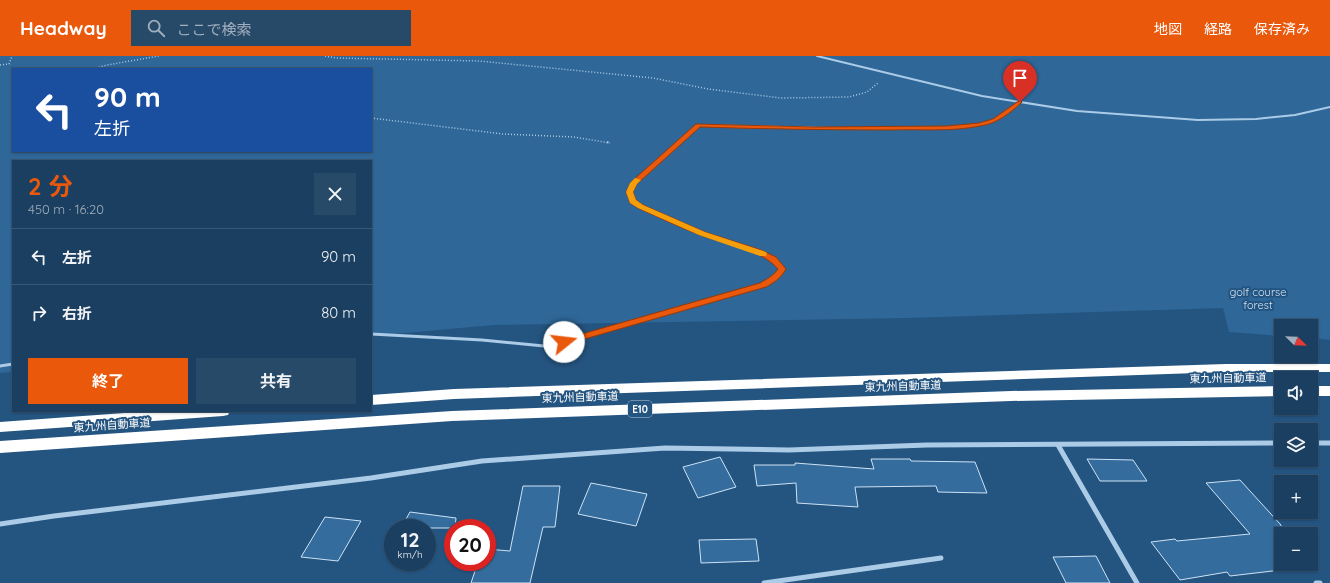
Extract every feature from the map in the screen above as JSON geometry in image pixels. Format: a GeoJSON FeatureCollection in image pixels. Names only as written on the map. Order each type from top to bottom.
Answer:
{"type":"FeatureCollection","features":[{"type":"Feature","properties":{"kind":"highway","name":"東九州自動車道"},"geometry":{"type":"LineString","coordinates":[[372,400],[454,394],[1226,368],[1330,368]]}},
{"type":"Feature","properties":{"kind":"highway","name":"東九州自動車道"},"geometry":{"type":"LineString","coordinates":[[0,447],[452,416],[1010,396],[1274,391]]}},
{"type":"Feature","properties":{"kind":"highway"},"geometry":{"type":"LineString","coordinates":[[1318,391],[1330,392]]}},
{"type":"Feature","properties":{"kind":"highway","name":"東九州自動車道"},"geometry":{"type":"LineString","coordinates":[[0,427],[209,412]]}},
{"type":"Feature","properties":{"kind":"street"},"geometry":{"type":"LineString","coordinates":[[0,524],[54,516],[333,483],[490,460],[665,448],[789,450],[927,445],[1274,443]]}},
{"type":"Feature","properties":{"kind":"street"},"geometry":{"type":"LineString","coordinates":[[1318,443],[1330,443]]}},
{"type":"Feature","properties":{"kind":"street"},"geometry":{"type":"LineString","coordinates":[[1058,445],[1137,583]]}},
{"type":"Feature","properties":{"kind":"street"},"geometry":{"type":"LineString","coordinates":[[764,583],[941,558]]}},
{"type":"Feature","properties":{"kind":"lane"},"geometry":{"type":"LineString","coordinates":[[817,56],[982,96],[1077,111],[1198,120],[1256,119],[1295,115],[1330,107]]}},
{"type":"Feature","properties":{"kind":"lane"},"geometry":{"type":"LineString","coordinates":[[372,334],[482,340],[544,346],[564,342],[763,285],[775,278],[782,269],[774,259],[702,233],[640,207],[632,202],[630,192],[634,183],[698,125],[814,129],[947,127],[980,125],[995,120],[1020,102]]}},
{"type":"Feature","properties":{"kind":"lane"},"geometry":{"type":"LineString","coordinates":[[0,366],[12,364]]}},
{"type":"Feature","properties":{"kind":"path"},"geometry":{"type":"LineString","coordinates":[[0,65],[9,64],[12,56]]}},
{"type":"Feature","properties":{"kind":"path"},"geometry":{"type":"LineString","coordinates":[[97,68],[159,56]]}},
{"type":"Feature","properties":{"kind":"path"},"geometry":{"type":"LineString","coordinates":[[325,56],[337,58],[451,60],[511,64],[653,78],[708,89],[781,98],[849,97],[867,92],[875,84],[897,76]]}},
{"type":"Feature","properties":{"kind":"path"},"geometry":{"type":"LineString","coordinates":[[372,118],[432,124],[477,132],[596,139],[610,143]]}},
{"type":"Feature","properties":{"kind":"green space","name":"golf course forest"},"geometry":{"type":"Polygon","coordinates":[[[0,56],[1330,56],[1330,340],[1318,339],[1318,319],[1274,319],[1274,335],[1229,332],[1223,308],[909,318],[494,325],[372,336],[372,160],[12,160],[12,372],[0,373],[0,56]]]}},
{"type":"Feature","properties":{"kind":"building"},"geometry":{"type":"Polygon","coordinates":[[[720,457],[736,487],[698,498],[683,467],[720,457]]]}},
{"type":"Feature","properties":{"kind":"building"},"geometry":{"type":"Polygon","coordinates":[[[871,459],[975,462],[987,493],[938,492],[936,486],[855,487],[858,507],[797,503],[796,483],[757,486],[754,465],[795,465],[795,463],[874,469],[871,459]]]}},
{"type":"Feature","properties":{"kind":"building"},"geometry":{"type":"Polygon","coordinates":[[[1087,459],[1133,460],[1147,481],[1100,481],[1087,459]]]}},
{"type":"Feature","properties":{"kind":"building"},"geometry":{"type":"Polygon","coordinates":[[[1240,480],[1281,525],[1281,527],[1274,527],[1274,571],[1230,576],[1227,572],[1180,580],[1151,542],[1250,534],[1206,483],[1240,480]]]}},
{"type":"Feature","properties":{"kind":"building"},"geometry":{"type":"Polygon","coordinates":[[[591,483],[647,494],[636,526],[578,514],[591,483]]]}},
{"type":"Feature","properties":{"kind":"building"},"geometry":{"type":"Polygon","coordinates":[[[523,486],[560,486],[555,527],[543,527],[530,583],[471,583],[475,571],[496,571],[496,550],[510,551],[523,486]]]}},
{"type":"Feature","properties":{"kind":"building"},"geometry":{"type":"Polygon","coordinates":[[[410,512],[456,518],[444,519],[444,528],[436,528],[436,519],[406,519],[410,512]]]}},
{"type":"Feature","properties":{"kind":"building"},"geometry":{"type":"Polygon","coordinates":[[[325,517],[361,521],[338,561],[301,557],[325,517]]]}},
{"type":"Feature","properties":{"kind":"building"},"geometry":{"type":"Polygon","coordinates":[[[756,539],[759,561],[701,563],[699,540],[756,539]]]}},
{"type":"Feature","properties":{"kind":"building"},"geometry":{"type":"Polygon","coordinates":[[[1096,556],[1110,583],[1066,583],[1053,557],[1096,556]]]}},
{"type":"Feature","properties":{"kind":"slow traffic"},"geometry":{"type":"LineString","coordinates":[[638,180],[634,183],[630,192],[632,202],[640,207],[702,233],[763,254]]}},
{"type":"Feature","properties":{"kind":"route"},"geometry":{"type":"LineString","coordinates":[[564,342],[763,285],[775,278],[782,269],[774,259],[702,233],[640,207],[632,202],[630,192],[634,183],[698,125],[814,129],[889,129],[980,125],[995,120],[1020,102]]}}]}
